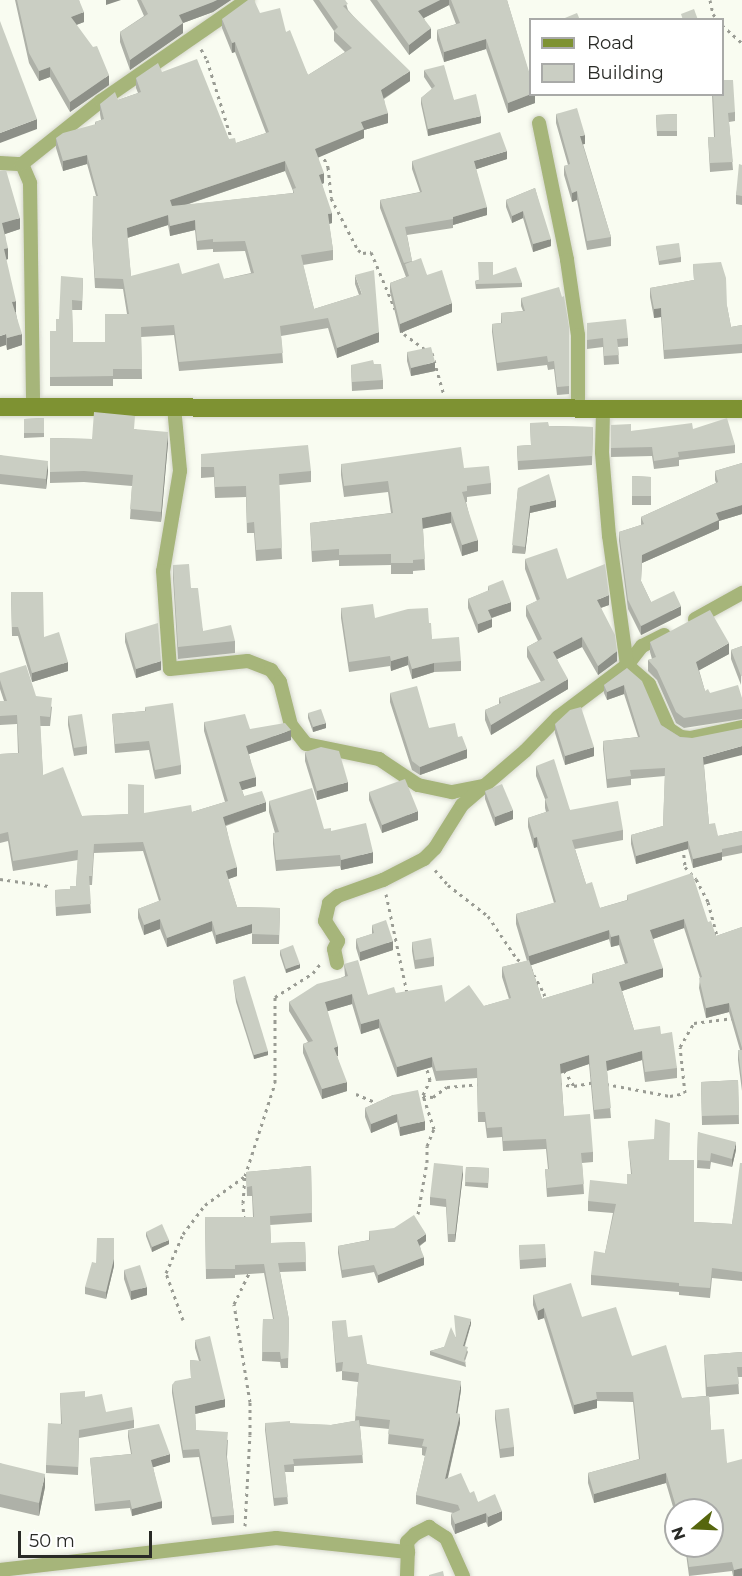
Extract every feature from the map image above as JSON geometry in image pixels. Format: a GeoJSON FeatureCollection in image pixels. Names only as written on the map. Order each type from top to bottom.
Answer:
{"type":"FeatureCollection","features":[{"type":"Feature","properties":{"kind":"street"},"geometry":{"type":"LineString","coordinates":[[0,163],[22,164],[101,101],[247,0]]}},
{"type":"Feature","properties":{"kind":"street"},"geometry":{"type":"LineString","coordinates":[[539,123],[567,260],[578,335],[578,410]]}},
{"type":"Feature","properties":{"kind":"street"},"geometry":{"type":"LineString","coordinates":[[22,164],[30,183],[33,408]]}},
{"type":"Feature","properties":{"kind":"street"},"geometry":{"type":"LineString","coordinates":[[0,407],[742,409]]}},
{"type":"Feature","properties":{"kind":"street"},"geometry":{"type":"LineString","coordinates":[[174,407],[180,471],[163,571],[171,669],[248,661],[271,670],[280,682],[291,725],[306,744],[379,759],[418,784],[430,787],[452,792],[484,786]]}},
{"type":"Feature","properties":{"kind":"street"},"geometry":{"type":"LineString","coordinates":[[603,410],[602,452],[608,525],[627,665],[649,684],[669,729],[681,737],[690,738],[742,727]]}},
{"type":"Feature","properties":{"kind":"street"},"geometry":{"type":"LineString","coordinates":[[337,963],[334,950],[338,941],[325,921],[329,903],[339,896],[383,880],[424,859],[435,848],[462,805],[525,751],[558,717],[627,665],[642,646],[742,593]]}},
{"type":"Feature","properties":{"kind":"street"},"geometry":{"type":"LineString","coordinates":[[407,1576],[407,1542],[429,1527],[446,1538],[463,1576]]}},
{"type":"Feature","properties":{"kind":"street"},"geometry":{"type":"LineString","coordinates":[[0,1570],[186,1546],[276,1538],[408,1552]]}},
{"type":"Feature","properties":{"kind":"path"},"geometry":{"type":"LineString","coordinates":[[710,0],[713,14],[716,18]]}},
{"type":"Feature","properties":{"kind":"path"},"geometry":{"type":"LineString","coordinates":[[724,26],[742,43]]}},
{"type":"Feature","properties":{"kind":"path"},"geometry":{"type":"LineString","coordinates":[[194,37],[207,60],[233,142]]}},
{"type":"Feature","properties":{"kind":"path"},"geometry":{"type":"LineString","coordinates":[[318,144],[328,167],[331,198],[358,250],[363,253],[371,252],[398,317]]}},
{"type":"Feature","properties":{"kind":"path"},"geometry":{"type":"LineString","coordinates":[[401,325],[404,334],[419,347],[433,354],[446,409]]}},
{"type":"Feature","properties":{"kind":"path"},"geometry":{"type":"LineString","coordinates":[[683,845],[685,867],[696,879],[708,902],[719,945]]}},
{"type":"Feature","properties":{"kind":"path"},"geometry":{"type":"LineString","coordinates":[[424,859],[448,885],[488,916],[518,959],[532,969],[544,993],[546,1004]]}},
{"type":"Feature","properties":{"kind":"path"},"geometry":{"type":"LineString","coordinates":[[0,879],[48,886]]}},
{"type":"Feature","properties":{"kind":"path"},"geometry":{"type":"LineString","coordinates":[[383,880],[408,1004]]}},
{"type":"Feature","properties":{"kind":"path"},"geometry":{"type":"LineString","coordinates":[[245,1221],[243,1203],[245,1176],[275,1083],[275,997],[313,973],[338,941]]}},
{"type":"Feature","properties":{"kind":"path"},"geometry":{"type":"LineString","coordinates":[[552,1083],[574,1086],[597,1081],[621,1089],[670,1096],[685,1093],[680,1047],[694,1023],[735,1017],[742,1012]]}},
{"type":"Feature","properties":{"kind":"path"},"geometry":{"type":"LineString","coordinates":[[418,1214],[427,1162],[427,1146],[434,1129],[423,1095],[430,1080],[425,1064]]}},
{"type":"Feature","properties":{"kind":"path"},"geometry":{"type":"LineString","coordinates":[[564,1070],[574,1086]]}},
{"type":"Feature","properties":{"kind":"path"},"geometry":{"type":"LineString","coordinates":[[405,1097],[423,1095],[433,1097],[447,1087],[475,1086],[482,1083]]}},
{"type":"Feature","properties":{"kind":"path"},"geometry":{"type":"LineString","coordinates":[[356,1094],[380,1104],[388,1101]]}},
{"type":"Feature","properties":{"kind":"path"},"geometry":{"type":"LineString","coordinates":[[183,1320],[166,1273],[183,1234],[205,1205],[245,1176]]}},
{"type":"Feature","properties":{"kind":"path"},"geometry":{"type":"LineString","coordinates":[[243,1542],[250,1402],[234,1304],[250,1272],[249,1261]]}},
{"type":"Feature","properties":{"kind":"building"},"geometry":{"type":"Polygon","coordinates":[[[17,0],[79,0],[84,12],[71,17],[93,47],[97,46],[109,75],[70,102],[50,67],[39,71],[29,53],[17,0]]]}},
{"type":"Feature","properties":{"kind":"building"},"geometry":{"type":"Polygon","coordinates":[[[141,0],[217,0],[179,15],[183,23],[130,60],[120,32],[148,14],[141,0]]]}},
{"type":"Feature","properties":{"kind":"building"},"geometry":{"type":"Polygon","coordinates":[[[248,0],[254,0],[260,13],[280,8],[286,32],[290,30],[308,75],[352,48],[334,31],[338,27],[319,0],[345,0],[348,4],[343,6],[410,71],[381,90],[388,113],[361,122],[364,129],[315,149],[324,173],[319,175],[332,213],[328,214],[333,250],[301,255],[314,309],[362,294],[355,275],[374,270],[379,332],[337,348],[328,318],[280,326],[283,353],[179,362],[174,325],[141,327],[142,369],[113,369],[113,376],[50,377],[50,331],[56,331],[56,319],[59,319],[61,276],[83,278],[82,301],[72,300],[73,342],[105,342],[105,314],[129,314],[123,279],[95,278],[92,236],[93,196],[98,196],[87,155],[63,161],[56,138],[63,133],[96,124],[95,122],[104,119],[100,104],[115,92],[118,100],[141,92],[136,78],[158,63],[162,72],[197,59],[229,139],[235,138],[236,143],[269,132],[235,42],[232,43],[222,19],[248,0]],[[285,161],[170,200],[172,206],[294,193],[293,189],[296,188],[285,161]],[[168,215],[127,228],[131,276],[179,263],[182,274],[219,263],[224,279],[254,273],[245,241],[213,242],[213,239],[197,241],[195,220],[170,226],[168,215]]]}},
{"type":"Feature","properties":{"kind":"building"},"geometry":{"type":"Polygon","coordinates":[[[377,0],[440,0],[418,11],[431,28],[409,45],[377,0]]]}},
{"type":"Feature","properties":{"kind":"building"},"geometry":{"type":"Polygon","coordinates":[[[451,0],[507,0],[529,72],[529,95],[508,103],[486,39],[444,52],[437,30],[460,23],[451,0]]]}},
{"type":"Feature","properties":{"kind":"building"},"geometry":{"type":"Polygon","coordinates":[[[694,9],[697,18],[682,18],[681,14],[694,9]]]}},
{"type":"Feature","properties":{"kind":"building"},"geometry":{"type":"Polygon","coordinates":[[[577,13],[579,18],[565,18],[577,13]]]}},
{"type":"Feature","properties":{"kind":"building"},"geometry":{"type":"Polygon","coordinates":[[[0,21],[37,119],[0,133],[0,21]]]}},
{"type":"Feature","properties":{"kind":"building"},"geometry":{"type":"Polygon","coordinates":[[[444,65],[454,100],[476,94],[481,116],[428,129],[421,98],[435,86],[424,70],[444,65]]]}},
{"type":"Feature","properties":{"kind":"building"},"geometry":{"type":"Polygon","coordinates":[[[724,80],[733,80],[735,112],[728,113],[733,162],[710,163],[708,137],[715,137],[713,96],[724,96],[724,80]]]}},
{"type":"Feature","properties":{"kind":"building"},"geometry":{"type":"Polygon","coordinates":[[[577,108],[585,135],[580,136],[611,237],[587,241],[577,191],[572,193],[564,166],[570,164],[556,114],[577,108]]]}},
{"type":"Feature","properties":{"kind":"building"},"geometry":{"type":"Polygon","coordinates":[[[677,114],[677,131],[657,131],[656,115],[677,114]]]}},
{"type":"Feature","properties":{"kind":"building"},"geometry":{"type":"Polygon","coordinates":[[[500,132],[507,151],[474,161],[487,207],[453,217],[453,219],[405,227],[412,261],[404,263],[380,200],[422,192],[412,161],[500,132]]]}},
{"type":"Feature","properties":{"kind":"building"},"geometry":{"type":"Polygon","coordinates":[[[739,164],[742,165],[742,196],[736,195],[739,164]]]}},
{"type":"Feature","properties":{"kind":"building"},"geometry":{"type":"Polygon","coordinates":[[[6,170],[20,218],[2,223],[8,248],[4,249],[16,301],[12,302],[22,334],[7,338],[6,334],[0,336],[0,171],[6,170]]]}},
{"type":"Feature","properties":{"kind":"building"},"geometry":{"type":"Polygon","coordinates":[[[535,188],[551,239],[533,244],[523,211],[512,216],[506,200],[535,188]]]}},
{"type":"Feature","properties":{"kind":"building"},"geometry":{"type":"Polygon","coordinates":[[[679,243],[681,257],[659,261],[656,246],[679,243]]]}},
{"type":"Feature","properties":{"kind":"building"},"geometry":{"type":"Polygon","coordinates":[[[421,258],[427,275],[442,270],[452,303],[400,324],[390,283],[409,276],[405,264],[421,258]]]}},
{"type":"Feature","properties":{"kind":"building"},"geometry":{"type":"Polygon","coordinates":[[[478,262],[493,262],[493,275],[516,267],[522,283],[476,284],[475,281],[479,280],[478,262]]]}},
{"type":"Feature","properties":{"kind":"building"},"geometry":{"type":"Polygon","coordinates":[[[721,262],[726,278],[727,306],[731,327],[742,325],[742,344],[664,350],[661,308],[654,309],[650,288],[694,280],[693,264],[721,262]]]}},
{"type":"Feature","properties":{"kind":"building"},"geometry":{"type":"Polygon","coordinates":[[[559,287],[562,297],[564,296],[569,327],[569,386],[557,387],[554,361],[548,362],[547,356],[497,363],[492,324],[502,323],[501,313],[525,311],[521,298],[559,287]]]}},
{"type":"Feature","properties":{"kind":"building"},"geometry":{"type":"Polygon","coordinates":[[[626,319],[628,338],[617,339],[619,355],[604,356],[603,338],[587,340],[587,323],[626,319]]]}},
{"type":"Feature","properties":{"kind":"building"},"geometry":{"type":"Polygon","coordinates":[[[431,347],[435,362],[411,368],[407,352],[431,347]]]}},
{"type":"Feature","properties":{"kind":"building"},"geometry":{"type":"Polygon","coordinates":[[[373,360],[374,364],[381,364],[383,380],[352,382],[351,365],[373,360]]]}},
{"type":"Feature","properties":{"kind":"building"},"geometry":{"type":"Polygon","coordinates":[[[94,412],[135,416],[134,429],[168,432],[161,512],[130,509],[133,475],[84,471],[50,472],[50,438],[92,439],[94,412]]]}},
{"type":"Feature","properties":{"kind":"building"},"geometry":{"type":"Polygon","coordinates":[[[44,418],[44,433],[24,433],[24,419],[44,418]]]}},
{"type":"Feature","properties":{"kind":"building"},"geometry":{"type":"Polygon","coordinates":[[[727,418],[735,445],[678,452],[679,457],[654,461],[652,447],[611,448],[611,425],[631,424],[631,431],[692,423],[693,429],[727,418]]]}},
{"type":"Feature","properties":{"kind":"building"},"geometry":{"type":"Polygon","coordinates":[[[548,422],[549,426],[593,427],[592,456],[518,461],[517,446],[531,445],[530,423],[548,422]]]}},
{"type":"Feature","properties":{"kind":"building"},"geometry":{"type":"Polygon","coordinates":[[[308,445],[311,471],[279,474],[282,548],[256,550],[254,522],[247,523],[246,486],[215,487],[214,467],[201,467],[201,454],[308,445]]]}},
{"type":"Feature","properties":{"kind":"building"},"geometry":{"type":"Polygon","coordinates":[[[461,447],[464,468],[489,466],[491,483],[467,486],[467,491],[462,492],[478,540],[462,545],[451,512],[422,518],[425,559],[413,560],[413,563],[391,563],[391,554],[339,555],[339,549],[312,551],[310,523],[393,513],[388,481],[344,486],[341,464],[461,447]]]}},
{"type":"Feature","properties":{"kind":"building"},"geometry":{"type":"Polygon","coordinates":[[[0,455],[48,461],[46,479],[0,474],[0,455]]]}},
{"type":"Feature","properties":{"kind":"building"},"geometry":{"type":"Polygon","coordinates":[[[742,463],[742,505],[716,513],[719,520],[642,555],[641,581],[651,602],[674,591],[681,606],[641,626],[628,600],[619,532],[644,524],[641,517],[718,482],[715,471],[742,463]]]}},
{"type":"Feature","properties":{"kind":"building"},"geometry":{"type":"Polygon","coordinates":[[[549,474],[556,500],[530,506],[525,547],[512,545],[518,488],[549,474]]]}},
{"type":"Feature","properties":{"kind":"building"},"geometry":{"type":"Polygon","coordinates":[[[632,476],[651,477],[651,496],[632,496],[632,476]]]}},
{"type":"Feature","properties":{"kind":"building"},"geometry":{"type":"Polygon","coordinates":[[[557,548],[567,579],[605,564],[609,595],[597,600],[615,635],[617,651],[598,666],[582,637],[553,652],[568,679],[491,725],[485,710],[501,703],[499,698],[545,680],[527,647],[542,639],[526,606],[540,599],[525,559],[557,548]]]}},
{"type":"Feature","properties":{"kind":"building"},"geometry":{"type":"Polygon","coordinates":[[[189,564],[191,588],[198,588],[203,631],[231,625],[235,641],[178,647],[173,565],[189,564]]]}},
{"type":"Feature","properties":{"kind":"building"},"geometry":{"type":"Polygon","coordinates":[[[503,580],[511,602],[488,610],[492,619],[478,624],[468,599],[489,590],[488,586],[503,580]]]}},
{"type":"Feature","properties":{"kind":"building"},"geometry":{"type":"Polygon","coordinates":[[[11,592],[43,592],[44,637],[59,632],[68,662],[32,673],[18,627],[12,627],[11,592]]]}},
{"type":"Feature","properties":{"kind":"building"},"geometry":{"type":"Polygon","coordinates":[[[373,604],[375,618],[408,609],[428,608],[432,639],[459,637],[461,661],[434,663],[412,669],[408,656],[391,661],[390,656],[349,662],[341,608],[373,604]]]}},
{"type":"Feature","properties":{"kind":"building"},"geometry":{"type":"Polygon","coordinates":[[[710,610],[729,643],[696,662],[705,691],[708,689],[710,693],[738,685],[742,698],[742,709],[684,718],[676,712],[657,670],[648,660],[656,657],[650,642],[710,610]]]}},
{"type":"Feature","properties":{"kind":"building"},"geometry":{"type":"Polygon","coordinates":[[[158,623],[161,661],[136,669],[125,633],[158,623]]]}},
{"type":"Feature","properties":{"kind":"building"},"geometry":{"type":"Polygon","coordinates":[[[742,646],[742,676],[741,676],[731,650],[742,646]]]}},
{"type":"Feature","properties":{"kind":"building"},"geometry":{"type":"Polygon","coordinates":[[[26,665],[36,696],[52,698],[50,717],[40,716],[43,775],[63,767],[82,816],[128,814],[128,784],[144,785],[144,813],[191,805],[192,812],[228,801],[204,722],[245,714],[250,729],[285,723],[291,730],[246,746],[256,777],[239,782],[244,796],[262,791],[266,802],[223,817],[237,867],[226,871],[237,907],[280,908],[279,935],[252,934],[252,924],[216,935],[212,921],[167,938],[160,919],[144,925],[138,909],[161,900],[143,842],[94,844],[92,876],[89,876],[91,904],[56,907],[55,890],[70,889],[70,886],[76,886],[78,850],[13,861],[8,832],[0,834],[0,754],[19,753],[17,715],[0,716],[0,701],[7,701],[0,673],[26,665]]]}},
{"type":"Feature","properties":{"kind":"building"},"geometry":{"type":"Polygon","coordinates":[[[627,668],[642,681],[661,725],[680,737],[692,738],[742,728],[742,746],[703,757],[709,824],[715,823],[718,836],[742,831],[742,845],[693,859],[688,841],[636,856],[631,835],[663,826],[665,768],[630,770],[631,776],[607,779],[603,741],[640,737],[624,685],[607,692],[604,685],[627,668]]]}},
{"type":"Feature","properties":{"kind":"building"},"geometry":{"type":"Polygon","coordinates":[[[417,686],[429,728],[455,723],[458,737],[462,736],[467,749],[420,767],[412,761],[390,693],[417,686]]]}},
{"type":"Feature","properties":{"kind":"building"},"geometry":{"type":"Polygon","coordinates":[[[173,703],[181,765],[155,770],[149,741],[115,744],[112,714],[146,711],[145,707],[173,703]]]}},
{"type":"Feature","properties":{"kind":"building"},"geometry":{"type":"Polygon","coordinates":[[[581,707],[594,747],[565,756],[555,724],[570,710],[581,707]]]}},
{"type":"Feature","properties":{"kind":"building"},"geometry":{"type":"Polygon","coordinates":[[[321,709],[326,723],[313,727],[308,713],[321,709]]]}},
{"type":"Feature","properties":{"kind":"building"},"geometry":{"type":"Polygon","coordinates":[[[82,714],[87,746],[74,748],[68,716],[82,714]]]}},
{"type":"Feature","properties":{"kind":"building"},"geometry":{"type":"Polygon","coordinates":[[[321,747],[339,751],[348,782],[317,791],[305,752],[321,747]]]}},
{"type":"Feature","properties":{"kind":"building"},"geometry":{"type":"Polygon","coordinates":[[[554,759],[570,810],[618,801],[623,830],[572,840],[586,884],[592,882],[600,908],[628,900],[627,895],[692,873],[708,922],[711,921],[716,936],[742,927],[742,1048],[729,1003],[706,1008],[699,978],[702,977],[684,919],[650,930],[663,968],[619,982],[634,1030],[660,1026],[661,1034],[672,1032],[677,1068],[645,1072],[642,1051],[606,1061],[611,1108],[594,1110],[589,1055],[560,1064],[564,1116],[590,1114],[593,1152],[581,1153],[584,1184],[547,1188],[545,1169],[549,1169],[546,1139],[503,1141],[502,1127],[487,1128],[485,1112],[478,1112],[477,1068],[436,1071],[432,1057],[397,1067],[379,1019],[361,1024],[352,994],[325,1002],[338,1046],[334,1048],[347,1082],[322,1089],[303,1044],[313,1041],[289,1002],[317,984],[348,976],[344,964],[358,960],[368,995],[394,987],[396,993],[442,985],[445,1002],[469,985],[484,1006],[511,998],[502,967],[529,960],[542,999],[594,983],[592,974],[628,963],[619,935],[611,937],[609,930],[529,956],[516,914],[556,902],[537,837],[534,838],[528,818],[549,811],[545,799],[548,798],[536,766],[554,759]]]}},
{"type":"Feature","properties":{"kind":"building"},"geometry":{"type":"Polygon","coordinates":[[[405,779],[418,811],[382,825],[369,792],[405,779]]]}},
{"type":"Feature","properties":{"kind":"building"},"geometry":{"type":"Polygon","coordinates":[[[502,784],[513,810],[495,817],[485,791],[502,784]]]}},
{"type":"Feature","properties":{"kind":"building"},"geometry":{"type":"Polygon","coordinates":[[[312,788],[324,829],[331,828],[331,831],[366,823],[373,852],[341,860],[340,855],[276,860],[273,833],[279,832],[269,801],[312,788]]]}},
{"type":"Feature","properties":{"kind":"building"},"geometry":{"type":"Polygon","coordinates":[[[386,920],[393,941],[360,952],[356,939],[374,933],[372,925],[386,920]]]}},
{"type":"Feature","properties":{"kind":"building"},"geometry":{"type":"Polygon","coordinates":[[[431,938],[434,957],[415,960],[412,942],[431,938]]]}},
{"type":"Feature","properties":{"kind":"building"},"geometry":{"type":"Polygon","coordinates":[[[293,945],[300,964],[286,969],[280,950],[293,945]]]}},
{"type":"Feature","properties":{"kind":"building"},"geometry":{"type":"Polygon","coordinates":[[[245,976],[268,1051],[254,1055],[233,980],[245,976]]]}},
{"type":"Feature","properties":{"kind":"building"},"geometry":{"type":"Polygon","coordinates":[[[738,1050],[742,1050],[742,1081],[738,1050]]]}},
{"type":"Feature","properties":{"kind":"building"},"geometry":{"type":"Polygon","coordinates":[[[738,1080],[739,1115],[702,1116],[701,1082],[738,1080]]]}},
{"type":"Feature","properties":{"kind":"building"},"geometry":{"type":"Polygon","coordinates":[[[418,1090],[425,1121],[400,1127],[397,1114],[371,1124],[365,1108],[393,1095],[418,1090]]]}},
{"type":"Feature","properties":{"kind":"building"},"geometry":{"type":"Polygon","coordinates":[[[655,1119],[670,1123],[669,1160],[694,1160],[694,1222],[732,1224],[740,1163],[742,1163],[742,1272],[712,1268],[710,1288],[591,1275],[594,1251],[605,1253],[616,1204],[588,1201],[590,1180],[627,1184],[627,1174],[632,1174],[628,1141],[654,1139],[655,1119]]]}},
{"type":"Feature","properties":{"kind":"building"},"geometry":{"type":"Polygon","coordinates":[[[698,1132],[736,1142],[732,1159],[711,1153],[710,1161],[697,1160],[698,1132]]]}},
{"type":"Feature","properties":{"kind":"building"},"geometry":{"type":"Polygon","coordinates":[[[434,1163],[463,1166],[455,1234],[448,1234],[446,1199],[430,1197],[434,1163]]]}},
{"type":"Feature","properties":{"kind":"building"},"geometry":{"type":"Polygon","coordinates":[[[311,1166],[312,1213],[270,1216],[271,1243],[305,1242],[306,1262],[278,1263],[289,1320],[288,1358],[281,1359],[280,1352],[262,1352],[263,1319],[274,1319],[264,1264],[235,1265],[235,1269],[206,1269],[205,1217],[254,1217],[252,1186],[247,1187],[246,1172],[311,1166]]]}},
{"type":"Feature","properties":{"kind":"building"},"geometry":{"type":"Polygon","coordinates":[[[466,1167],[489,1168],[488,1183],[465,1182],[466,1167]]]}},
{"type":"Feature","properties":{"kind":"building"},"geometry":{"type":"Polygon","coordinates":[[[414,1215],[426,1234],[417,1240],[424,1257],[378,1275],[374,1265],[342,1270],[338,1246],[370,1240],[369,1231],[394,1228],[414,1215]]]}},
{"type":"Feature","properties":{"kind":"building"},"geometry":{"type":"Polygon","coordinates":[[[162,1224],[169,1240],[152,1247],[146,1232],[162,1224]]]}},
{"type":"Feature","properties":{"kind":"building"},"geometry":{"type":"Polygon","coordinates":[[[97,1238],[114,1238],[114,1259],[106,1292],[85,1287],[92,1262],[96,1263],[97,1238]]]}},
{"type":"Feature","properties":{"kind":"building"},"geometry":{"type":"Polygon","coordinates":[[[545,1244],[546,1258],[520,1260],[519,1245],[545,1244]]]}},
{"type":"Feature","properties":{"kind":"building"},"geometry":{"type":"Polygon","coordinates":[[[140,1265],[147,1287],[131,1291],[124,1270],[140,1265]]]}},
{"type":"Feature","properties":{"kind":"building"},"geometry":{"type":"Polygon","coordinates":[[[571,1283],[582,1317],[616,1307],[632,1356],[666,1345],[682,1398],[709,1396],[711,1430],[724,1429],[727,1463],[742,1459],[742,1568],[734,1570],[732,1562],[689,1567],[688,1558],[724,1558],[724,1498],[673,1498],[666,1473],[594,1494],[588,1473],[640,1459],[633,1392],[596,1392],[597,1399],[574,1405],[544,1308],[538,1311],[533,1295],[571,1283]]]}},
{"type":"Feature","properties":{"kind":"building"},"geometry":{"type":"Polygon","coordinates":[[[454,1315],[471,1319],[463,1346],[468,1347],[464,1359],[466,1363],[430,1351],[444,1347],[451,1327],[456,1338],[454,1315]]]}},
{"type":"Feature","properties":{"kind":"building"},"geometry":{"type":"Polygon","coordinates":[[[346,1320],[348,1337],[362,1335],[367,1364],[461,1381],[456,1413],[460,1414],[445,1479],[461,1473],[470,1493],[474,1491],[478,1502],[495,1494],[502,1511],[488,1517],[486,1513],[455,1524],[451,1514],[460,1510],[458,1505],[416,1495],[427,1447],[422,1446],[424,1439],[388,1434],[390,1420],[355,1416],[359,1373],[342,1371],[343,1362],[336,1363],[332,1321],[346,1320]]]}},
{"type":"Feature","properties":{"kind":"building"},"geometry":{"type":"Polygon","coordinates":[[[210,1336],[225,1399],[195,1406],[196,1430],[228,1432],[226,1454],[234,1515],[212,1517],[199,1449],[183,1450],[172,1385],[175,1381],[191,1378],[190,1360],[201,1361],[195,1340],[210,1336]]]}},
{"type":"Feature","properties":{"kind":"building"},"geometry":{"type":"Polygon","coordinates":[[[742,1352],[742,1367],[737,1367],[739,1384],[707,1387],[704,1355],[742,1352]]]}},
{"type":"Feature","properties":{"kind":"building"},"geometry":{"type":"Polygon","coordinates":[[[85,1391],[85,1397],[102,1394],[106,1412],[132,1407],[134,1420],[79,1430],[78,1467],[46,1465],[48,1423],[62,1424],[60,1393],[85,1391]]]}},
{"type":"Feature","properties":{"kind":"building"},"geometry":{"type":"Polygon","coordinates":[[[509,1408],[514,1447],[500,1449],[495,1410],[509,1408]]]}},
{"type":"Feature","properties":{"kind":"building"},"geometry":{"type":"Polygon","coordinates":[[[359,1420],[363,1455],[293,1459],[294,1464],[284,1465],[288,1497],[274,1498],[265,1423],[290,1421],[290,1423],[331,1425],[359,1420]]]}},
{"type":"Feature","properties":{"kind":"building"},"geometry":{"type":"Polygon","coordinates":[[[159,1424],[170,1454],[151,1460],[162,1501],[132,1509],[130,1500],[95,1504],[90,1458],[132,1454],[128,1430],[159,1424]]]}},
{"type":"Feature","properties":{"kind":"building"},"geometry":{"type":"Polygon","coordinates":[[[0,1463],[45,1474],[39,1503],[0,1494],[0,1463]]]}},
{"type":"Feature","properties":{"kind":"building"},"geometry":{"type":"Polygon","coordinates":[[[443,1571],[444,1576],[429,1576],[429,1575],[443,1571]]]}}]}
